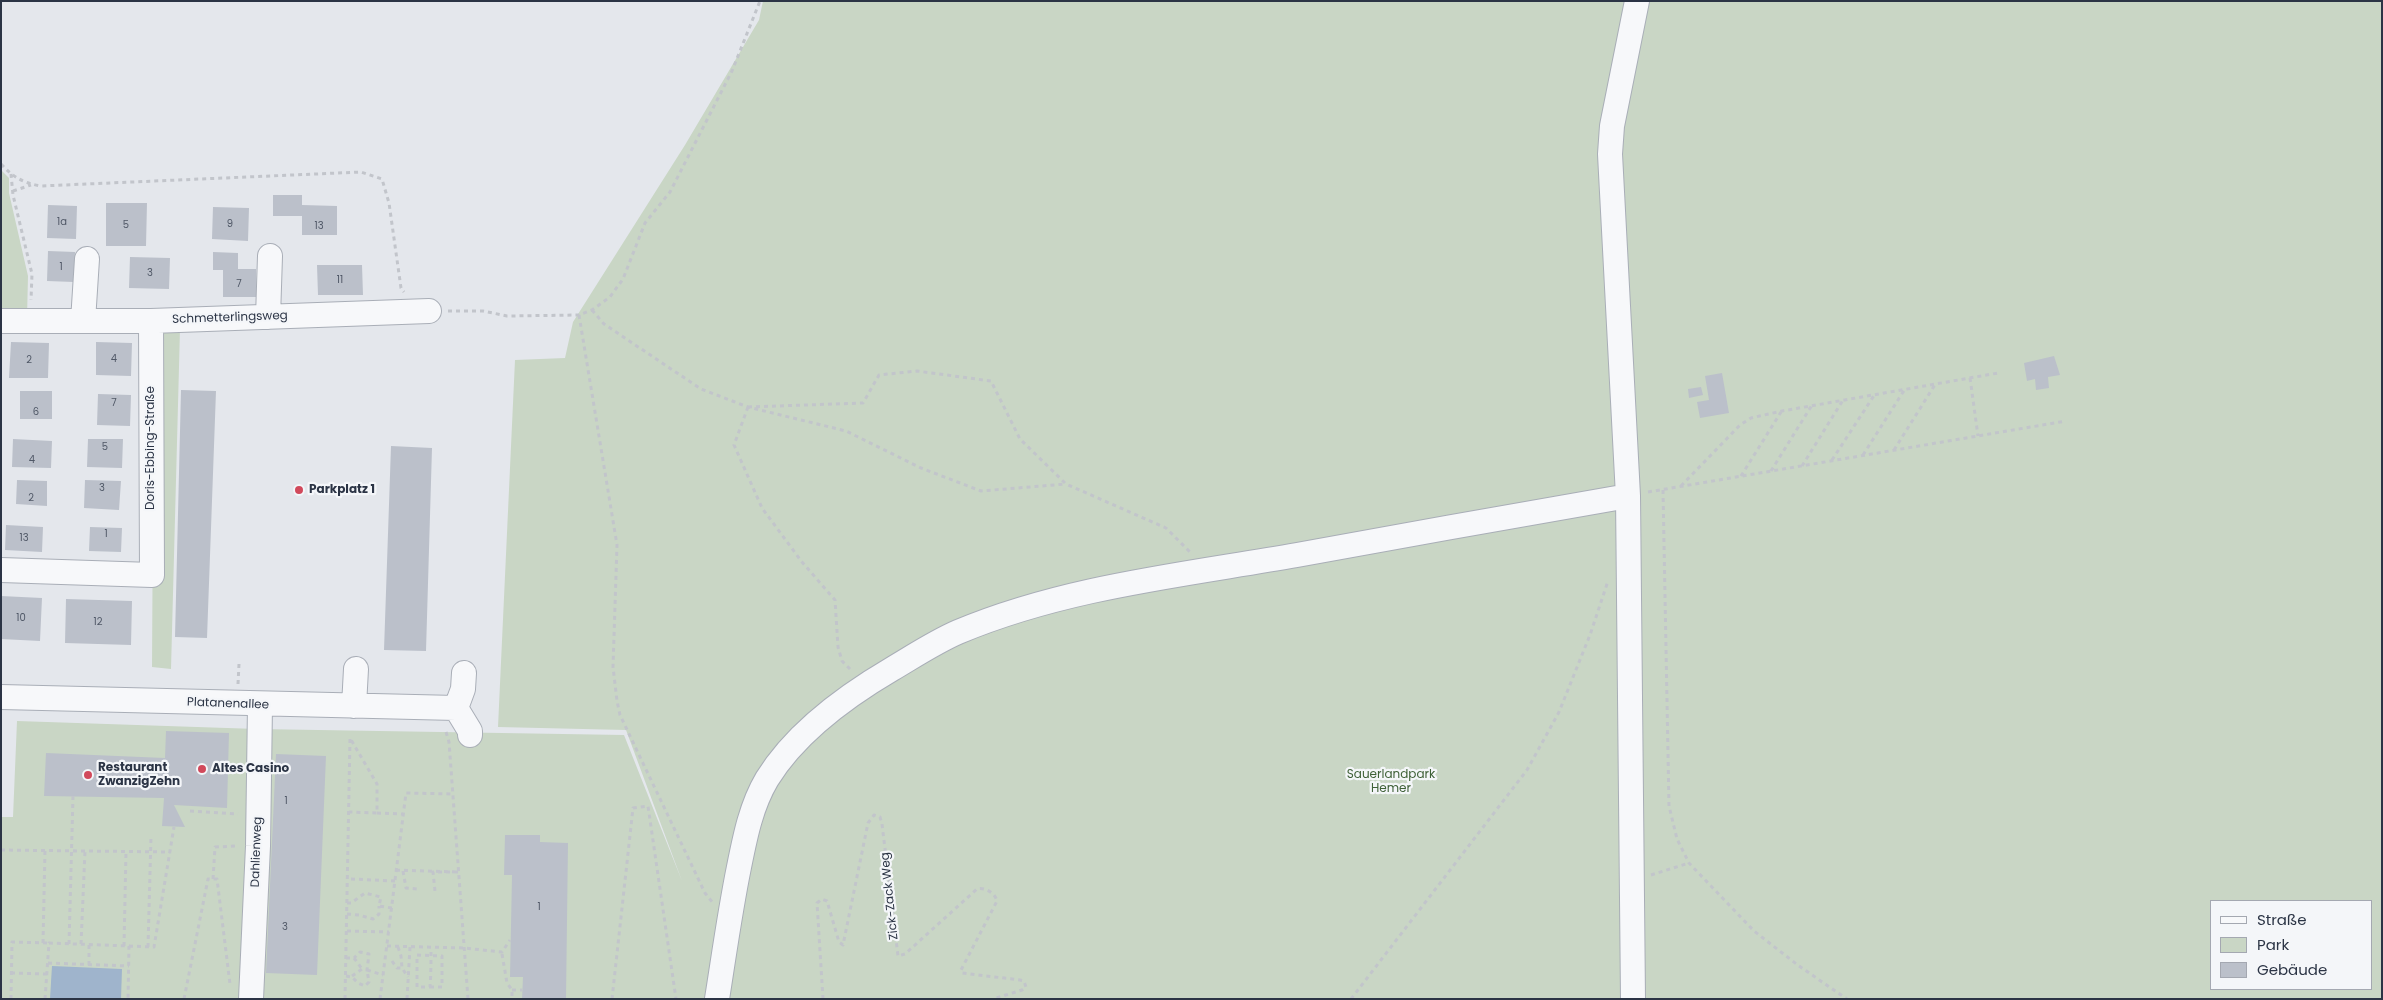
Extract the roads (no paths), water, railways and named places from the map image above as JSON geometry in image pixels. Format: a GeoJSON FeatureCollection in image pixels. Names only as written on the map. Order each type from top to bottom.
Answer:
{"type":"FeatureCollection","features":[{"type":"Feature","properties":{"kind":"street"},"geometry":{"type":"LineString","coordinates":[[1633,999],[1628,496],[1610,154],[1612,126],[1637,1]]}},
{"type":"Feature","properties":{"kind":"street"},"geometry":{"type":"LineString","coordinates":[[268,317],[270,256]]}},
{"type":"Feature","properties":{"kind":"street"},"geometry":{"type":"LineString","coordinates":[[83,321],[87,259]]}},
{"type":"Feature","properties":{"kind":"street","name":"Schmetterlingsweg"},"geometry":{"type":"LineString","coordinates":[[1,321],[151,321],[429,311]]}},
{"type":"Feature","properties":{"kind":"street","name":"Doris-Ebbing-Straße"},"geometry":{"type":"LineString","coordinates":[[1,570],[152,576],[151,321]]}},
{"type":"Feature","properties":{"kind":"street"},"geometry":{"type":"LineString","coordinates":[[717,999],[730,909],[745,837],[757,799],[767,780],[793,748],[827,714],[864,685],[955,633],[1019,610],[1092,590],[1628,496]]}},
{"type":"Feature","properties":{"kind":"street"},"geometry":{"type":"LineString","coordinates":[[354,706],[356,669]]}},
{"type":"Feature","properties":{"kind":"street"},"geometry":{"type":"LineString","coordinates":[[464,673],[463,689],[447,708],[470,731],[470,736]]}},
{"type":"Feature","properties":{"kind":"street","name":"Platanenallee"},"geometry":{"type":"LineString","coordinates":[[1,697],[260,705],[447,708]]}},
{"type":"Feature","properties":{"kind":"street","name":"Dahlienweg"},"geometry":{"type":"LineString","coordinates":[[241,994],[244,843],[260,705]]}},
{"type":"Feature","properties":{"kind":"water"},"geometry":{"type":"Polygon","coordinates":[[[52,966],[122,969],[121,999],[50,999],[52,966]]]}},
{"type":"Feature","properties":{"kind":"place","name":"Parkplatz 1"},"geometry":{"type":"Point","coordinates":[299,490]}},
{"type":"Feature","properties":{"kind":"place","name":"Altes Casino"},"geometry":{"type":"Point","coordinates":[202,769]}},
{"type":"Feature","properties":{"kind":"place","name":"Restaurant ZwanzigZehn"},"geometry":{"type":"Point","coordinates":[88,775]}},
{"type":"Feature","properties":{"kind":"park label","name":"Sauerlandpark Hemer"},"geometry":{"type":"Point","coordinates":[1391,782]}}]}
